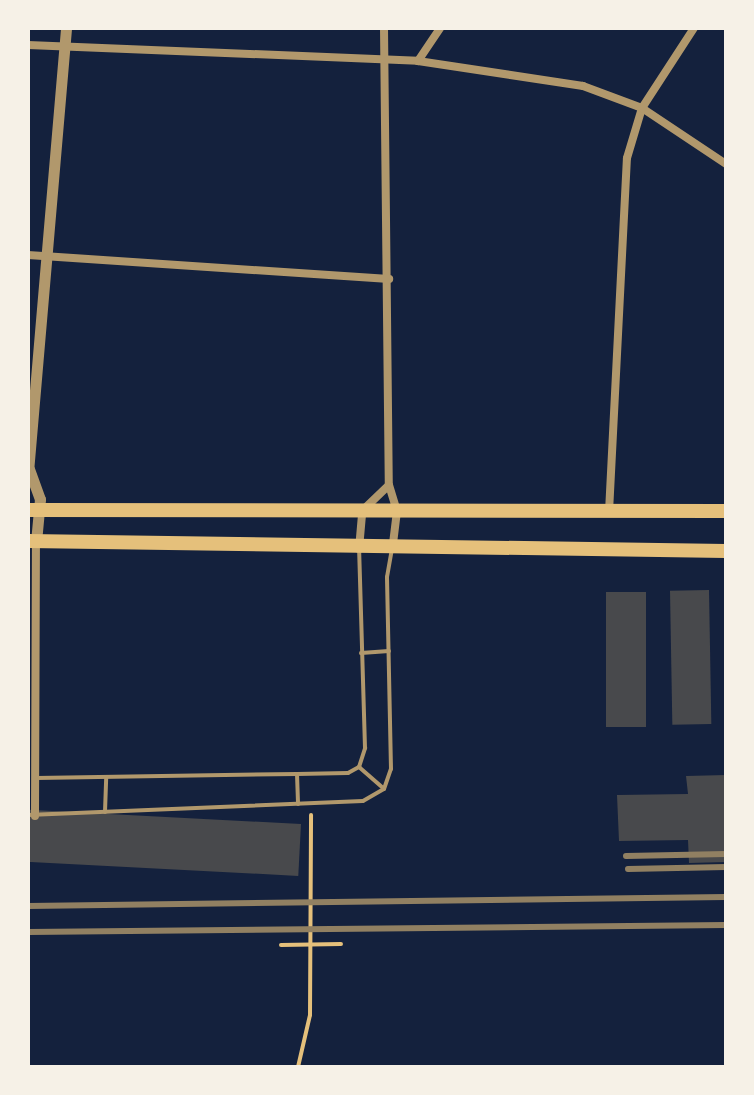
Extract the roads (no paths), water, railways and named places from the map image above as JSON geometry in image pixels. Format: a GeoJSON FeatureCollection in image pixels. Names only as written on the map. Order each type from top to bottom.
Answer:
{"type":"FeatureCollection","features":[{"type":"Feature","properties":{"kind":"highway"},"geometry":{"type":"LineString","coordinates":[[33,510],[726,511]]}},
{"type":"Feature","properties":{"kind":"highway"},"geometry":{"type":"LineString","coordinates":[[32,542],[359,549],[393,546],[726,551]]}},
{"type":"Feature","properties":{"kind":"street"},"geometry":{"type":"LineString","coordinates":[[32,815],[36,778],[31,659],[33,510],[29,470],[66,28]]}},
{"type":"Feature","properties":{"kind":"street"},"geometry":{"type":"LineString","coordinates":[[384,28],[389,485],[397,511],[393,546]]}},
{"type":"Feature","properties":{"kind":"street"},"geometry":{"type":"LineString","coordinates":[[418,61],[440,28]]}},
{"type":"Feature","properties":{"kind":"street"},"geometry":{"type":"LineString","coordinates":[[609,513],[625,175],[642,108],[694,28]]}},
{"type":"Feature","properties":{"kind":"street"},"geometry":{"type":"LineString","coordinates":[[28,45],[418,61],[599,89],[642,108],[726,164]]}},
{"type":"Feature","properties":{"kind":"street"},"geometry":{"type":"LineString","coordinates":[[28,255],[389,279]]}},
{"type":"Feature","properties":{"kind":"street"},"geometry":{"type":"LineString","coordinates":[[359,549],[362,511],[389,485]]}},
{"type":"Feature","properties":{"kind":"lane"},"geometry":{"type":"LineString","coordinates":[[32,815],[363,801],[384,789],[391,769],[387,577],[393,546]]}},
{"type":"Feature","properties":{"kind":"lane"},"geometry":{"type":"LineString","coordinates":[[36,778],[348,773],[359,767],[365,748],[359,549]]}},
{"type":"Feature","properties":{"kind":"lane"},"geometry":{"type":"LineString","coordinates":[[361,653],[389,651]]}},
{"type":"Feature","properties":{"kind":"lane"},"geometry":{"type":"LineString","coordinates":[[359,767],[384,789]]}},
{"type":"Feature","properties":{"kind":"lane"},"geometry":{"type":"LineString","coordinates":[[297,774],[298,804]]}},
{"type":"Feature","properties":{"kind":"lane"},"geometry":{"type":"LineString","coordinates":[[105,812],[106,777]]}},
{"type":"Feature","properties":{"kind":"railway"},"geometry":{"type":"LineString","coordinates":[[626,856],[726,854]]}},
{"type":"Feature","properties":{"kind":"railway"},"geometry":{"type":"LineString","coordinates":[[628,869],[726,867]]}},
{"type":"Feature","properties":{"kind":"railway"},"geometry":{"type":"LineString","coordinates":[[28,906],[726,897]]}},
{"type":"Feature","properties":{"kind":"railway"},"geometry":{"type":"LineString","coordinates":[[28,932],[726,925]]}}]}
